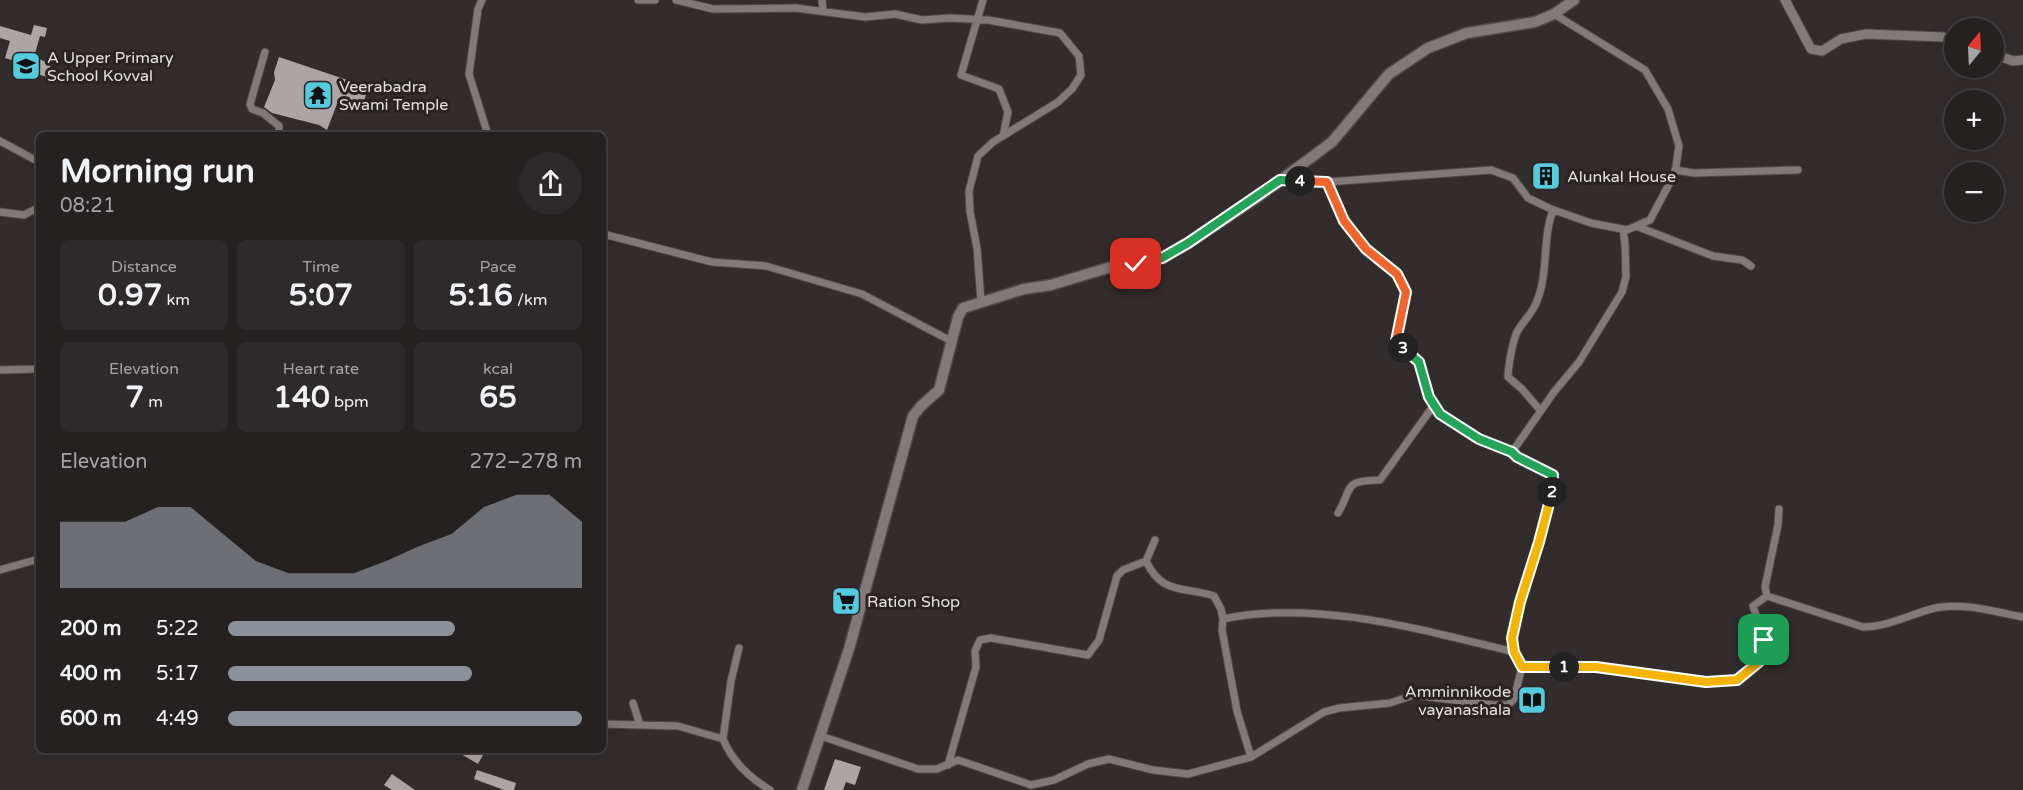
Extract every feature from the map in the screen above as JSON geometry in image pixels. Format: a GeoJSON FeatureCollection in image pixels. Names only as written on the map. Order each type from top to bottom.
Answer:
{"type":"FeatureCollection","features":[{"type":"Feature","properties":{"kind":"main road"},"geometry":{"type":"LineString","coordinates":[[802,790],[849,649],[913,416],[939,390],[958,317],[963,308],[981,301],[1052,285],[1111,267],[1162,258],[1188,243],[1332,142],[1389,74],[1428,48],[1467,33],[1517,27],[1554,14],[1574,0]]}},
{"type":"Feature","properties":{"kind":"street"},"geometry":{"type":"LineString","coordinates":[[482,0],[478,9],[469,74],[487,132]]}},
{"type":"Feature","properties":{"kind":"street"},"geometry":{"type":"LineString","coordinates":[[639,0],[655,0]]}},
{"type":"Feature","properties":{"kind":"street"},"geometry":{"type":"LineString","coordinates":[[676,0],[713,9],[785,8],[865,17],[895,14],[922,20],[950,18],[977,20],[1060,33],[1079,56],[1081,75],[1072,90],[1058,102],[1003,136],[978,156],[969,191],[981,301]]}},
{"type":"Feature","properties":{"kind":"street"},"geometry":{"type":"LineString","coordinates":[[822,0],[823,11]]}},
{"type":"Feature","properties":{"kind":"street"},"geometry":{"type":"LineString","coordinates":[[982,0],[962,75],[999,89],[1008,112],[1003,136]]}},
{"type":"Feature","properties":{"kind":"street"},"geometry":{"type":"LineString","coordinates":[[1785,0],[1811,49],[1822,51],[1841,39],[1866,34],[1944,37]]}},
{"type":"Feature","properties":{"kind":"street"},"geometry":{"type":"LineString","coordinates":[[1280,180],[1327,182],[1491,171],[1512,178],[1528,198],[1553,210],[1591,223],[1623,229],[1650,220],[1675,170],[1679,146],[1668,110],[1645,70],[1554,14]]}},
{"type":"Feature","properties":{"kind":"street"},"geometry":{"type":"LineString","coordinates":[[265,52],[250,104],[252,110],[263,113],[279,126],[279,132]]}},
{"type":"Feature","properties":{"kind":"street"},"geometry":{"type":"LineString","coordinates":[[2004,58],[2013,61],[2023,60]]}},
{"type":"Feature","properties":{"kind":"street"},"geometry":{"type":"LineString","coordinates":[[0,141],[36,160]]}},
{"type":"Feature","properties":{"kind":"street"},"geometry":{"type":"LineString","coordinates":[[1675,170],[1694,173],[1798,170]]}},
{"type":"Feature","properties":{"kind":"street"},"geometry":{"type":"LineString","coordinates":[[821,736],[918,769],[937,769],[958,760],[1031,785],[1054,780],[1088,764],[1109,759],[1153,770],[1188,774],[1251,757],[1323,712],[1339,708],[1390,703],[1414,695],[1493,705],[1508,705],[1514,699],[1522,667],[1514,652],[1512,638],[1554,484],[1553,475],[1517,457],[1512,452],[1479,439],[1440,414],[1429,397],[1419,362],[1396,341],[1406,292],[1397,274],[1366,249],[1344,221],[1327,182]]}},
{"type":"Feature","properties":{"kind":"street"},"geometry":{"type":"LineString","coordinates":[[0,212],[24,215],[36,209]]}},
{"type":"Feature","properties":{"kind":"street"},"geometry":{"type":"LineString","coordinates":[[1540,410],[1508,377],[1508,369],[1516,333],[1537,303],[1546,264],[1547,226],[1553,210]]}},
{"type":"Feature","properties":{"kind":"street"},"geometry":{"type":"LineString","coordinates":[[1636,226],[1713,256],[1742,260],[1751,266]]}},
{"type":"Feature","properties":{"kind":"street"},"geometry":{"type":"LineString","coordinates":[[1512,452],[1540,410],[1579,362],[1623,292],[1626,277],[1623,229]]}},
{"type":"Feature","properties":{"kind":"street"},"geometry":{"type":"LineString","coordinates":[[606,235],[712,262],[766,266],[862,294],[952,342]]}},
{"type":"Feature","properties":{"kind":"street"},"geometry":{"type":"LineString","coordinates":[[0,370],[36,369]]}},
{"type":"Feature","properties":{"kind":"street"},"geometry":{"type":"LineString","coordinates":[[1338,513],[1349,486],[1359,480],[1380,480],[1434,405]]}},
{"type":"Feature","properties":{"kind":"street"},"geometry":{"type":"LineString","coordinates":[[1767,596],[1765,586],[1778,525],[1779,509]]}},
{"type":"Feature","properties":{"kind":"street"},"geometry":{"type":"LineString","coordinates":[[948,765],[976,667],[975,651],[980,640],[991,638],[1088,655],[1099,640],[1117,576],[1123,570],[1146,561],[1155,540]]}},
{"type":"Feature","properties":{"kind":"street"},"geometry":{"type":"LineString","coordinates":[[0,570],[36,560]]}},
{"type":"Feature","properties":{"kind":"street"},"geometry":{"type":"LineString","coordinates":[[1146,561],[1152,574],[1164,585],[1214,596],[1221,609],[1222,630],[1237,711],[1251,757]]}},
{"type":"Feature","properties":{"kind":"street"},"geometry":{"type":"LineString","coordinates":[[1522,667],[1596,667],[1706,682],[1737,680],[1760,661],[1764,640],[1756,620],[1754,606],[1767,596]]}},
{"type":"Feature","properties":{"kind":"street"},"geometry":{"type":"LineString","coordinates":[[1767,596],[1863,627],[1878,627],[1903,616],[1938,608],[1968,607],[2023,617]]}},
{"type":"Feature","properties":{"kind":"street"},"geometry":{"type":"LineString","coordinates":[[1223,619],[1249,614],[1326,615],[1418,629],[1514,652]]}},
{"type":"Feature","properties":{"kind":"street"},"geometry":{"type":"LineString","coordinates":[[739,648],[731,681],[723,739],[729,753],[757,782],[770,790]]}},
{"type":"Feature","properties":{"kind":"street"},"geometry":{"type":"LineString","coordinates":[[633,703],[640,725]]}},
{"type":"Feature","properties":{"kind":"street"},"geometry":{"type":"LineString","coordinates":[[606,724],[678,726],[723,739]]}},
{"type":"Feature","properties":{"kind":"building"},"geometry":{"type":"Polygon","coordinates":[[[34,25],[47,28],[45,37],[40,36],[34,57],[51,64],[47,77],[34,73],[35,67],[5,58],[10,41],[0,38],[0,26],[31,35],[34,25]]]}},
{"type":"Feature","properties":{"kind":"building","name":"Veerabadra Swami Temple"},"geometry":{"type":"Polygon","coordinates":[[[279,57],[368,87],[362,109],[343,102],[337,104],[327,130],[319,125],[272,113],[264,107],[275,80],[274,72],[279,57]]]}},
{"type":"Feature","properties":{"kind":"building"},"geometry":{"type":"Polygon","coordinates":[[[459,753],[480,753],[483,755],[478,764],[459,753]]]}},
{"type":"Feature","properties":{"kind":"building"},"geometry":{"type":"Polygon","coordinates":[[[835,759],[861,767],[855,785],[846,782],[843,790],[824,790],[835,759]]]}},
{"type":"Feature","properties":{"kind":"building"},"geometry":{"type":"Polygon","coordinates":[[[477,770],[516,783],[514,790],[504,790],[474,779],[477,770]]]}},
{"type":"Feature","properties":{"kind":"building"},"geometry":{"type":"Polygon","coordinates":[[[392,774],[415,790],[392,790],[384,785],[392,774]]]}},
{"type":"Feature","properties":{"kind":"place","name":"A Upper Primary School Kovval"},"geometry":{"type":"Point","coordinates":[26,66]}},
{"type":"Feature","properties":{"kind":"place","name":"Veerabadra Swami Temple"},"geometry":{"type":"Point","coordinates":[318,95]}},
{"type":"Feature","properties":{"kind":"place","name":"Alunkal House"},"geometry":{"type":"Point","coordinates":[1546,176]}},
{"type":"Feature","properties":{"kind":"place","name":"Ration Shop"},"geometry":{"type":"Point","coordinates":[846,601]}},
{"type":"Feature","properties":{"kind":"place","name":"Amminnikode vayanashala"},"geometry":{"type":"Point","coordinates":[1532,700]}},
{"type":"Feature","properties":{"kind":"route"},"geometry":{"type":"LineString","coordinates":[[1136,264],[1162,258],[1188,243],[1280,180],[1327,182],[1344,221],[1366,249],[1397,274],[1406,292],[1396,341],[1419,362],[1429,397],[1440,414],[1479,439],[1512,452],[1517,457],[1553,475],[1554,484],[1512,638],[1514,652],[1522,667],[1528,665],[1596,667],[1706,682],[1737,680],[1760,661],[1764,640]]}}]}
